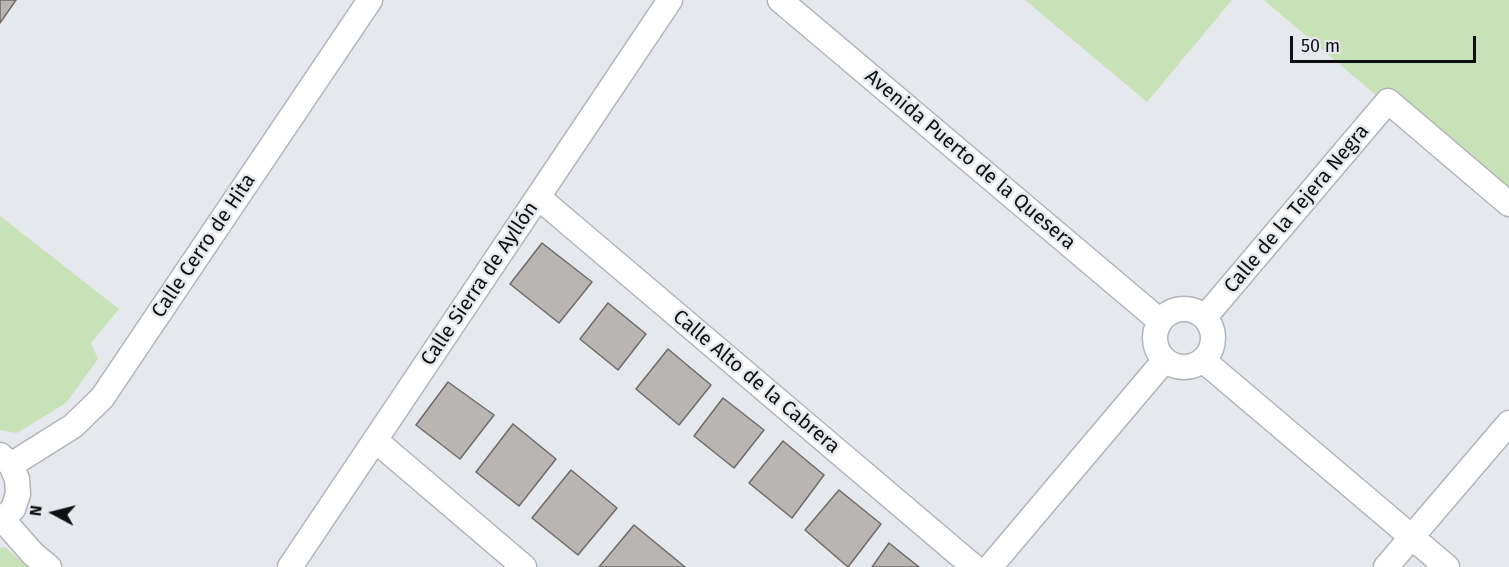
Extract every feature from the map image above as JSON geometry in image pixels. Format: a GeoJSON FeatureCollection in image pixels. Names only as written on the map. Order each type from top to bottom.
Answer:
{"type":"FeatureCollection","features":[{"type":"Feature","properties":{"kind":"street","name":"Calle Cerro de Hita"},"geometry":{"type":"LineString","coordinates":[[5,460],[73,426],[102,398],[370,0]]}},
{"type":"Feature","properties":{"kind":"street","name":"Calle Sierra de Ayllón"},"geometry":{"type":"LineString","coordinates":[[290,567],[670,0]]}},
{"type":"Feature","properties":{"kind":"street","name":"Avenida Puerto de la Quesera"},"geometry":{"type":"LineString","coordinates":[[780,0],[1160,321]]}},
{"type":"Feature","properties":{"kind":"street","name":"Calle de la Tejera Negra"},"geometry":{"type":"LineString","coordinates":[[1205,317],[1388,100],[1509,204]]}},
{"type":"Feature","properties":{"kind":"street","name":"Calle Alto de la Cabrera"},"geometry":{"type":"LineString","coordinates":[[538,196],[974,567]]}},
{"type":"Feature","properties":{"kind":"street"},"geometry":{"type":"LineString","coordinates":[[1181,308],[1200,313],[1205,317],[1212,329],[1212,348],[1204,361],[1187,368],[1172,366],[1160,357],[1154,338],[1160,321],[1169,312],[1181,308]]}},
{"type":"Feature","properties":{"kind":"street"},"geometry":{"type":"LineString","coordinates":[[990,567],[1164,361]]}},
{"type":"Feature","properties":{"kind":"street"},"geometry":{"type":"LineString","coordinates":[[1204,361],[1447,567]]}},
{"type":"Feature","properties":{"kind":"street"},"geometry":{"type":"LineString","coordinates":[[1386,567],[1509,423]]}},
{"type":"Feature","properties":{"kind":"street"},"geometry":{"type":"LineString","coordinates":[[375,440],[524,567]]}},
{"type":"Feature","properties":{"kind":"street"},"geometry":{"type":"LineString","coordinates":[[5,460],[17,479],[18,494],[13,509],[1,520],[33,554],[49,567]]}},
{"type":"Feature","properties":{"kind":"green space"},"geometry":{"type":"Polygon","coordinates":[[[1025,0],[1232,0],[1147,102],[1025,0]]]}},
{"type":"Feature","properties":{"kind":"green space"},"geometry":{"type":"Polygon","coordinates":[[[1264,0],[1509,0],[1509,208],[1264,0]]]}},
{"type":"Feature","properties":{"kind":"green space"},"geometry":{"type":"Polygon","coordinates":[[[0,216],[119,309],[91,343],[98,359],[66,403],[17,433],[0,430],[0,216]]]}},
{"type":"Feature","properties":{"kind":"green space"},"geometry":{"type":"Polygon","coordinates":[[[5,547],[28,567],[0,567],[0,548],[5,547]]]}},
{"type":"Feature","properties":{"kind":"building"},"geometry":{"type":"Polygon","coordinates":[[[0,0],[16,0],[0,23],[0,0]]]}},
{"type":"Feature","properties":{"kind":"building"},"geometry":{"type":"Polygon","coordinates":[[[542,243],[592,282],[559,323],[510,284],[542,243]]]}},
{"type":"Feature","properties":{"kind":"building"},"geometry":{"type":"Polygon","coordinates":[[[608,303],[646,334],[618,370],[580,339],[608,303]]]}},
{"type":"Feature","properties":{"kind":"building"},"geometry":{"type":"Polygon","coordinates":[[[668,349],[711,385],[679,425],[636,389],[668,349]]]}},
{"type":"Feature","properties":{"kind":"building"},"geometry":{"type":"Polygon","coordinates":[[[448,382],[494,415],[460,459],[416,425],[448,382]]]}},
{"type":"Feature","properties":{"kind":"building"},"geometry":{"type":"Polygon","coordinates":[[[723,398],[764,430],[734,468],[694,436],[723,398]]]}},
{"type":"Feature","properties":{"kind":"building"},"geometry":{"type":"Polygon","coordinates":[[[513,424],[556,459],[519,506],[476,472],[513,424]]]}},
{"type":"Feature","properties":{"kind":"building"},"geometry":{"type":"Polygon","coordinates":[[[783,441],[824,475],[792,518],[749,483],[783,441]]]}},
{"type":"Feature","properties":{"kind":"building"},"geometry":{"type":"Polygon","coordinates":[[[571,470],[617,508],[578,555],[532,518],[571,470]]]}},
{"type":"Feature","properties":{"kind":"building"},"geometry":{"type":"Polygon","coordinates":[[[839,490],[881,524],[848,567],[805,530],[839,490]]]}},
{"type":"Feature","properties":{"kind":"building"},"geometry":{"type":"Polygon","coordinates":[[[634,525],[685,567],[599,567],[634,525]]]}},
{"type":"Feature","properties":{"kind":"building"},"geometry":{"type":"Polygon","coordinates":[[[889,543],[919,567],[872,567],[889,543]]]}}]}
